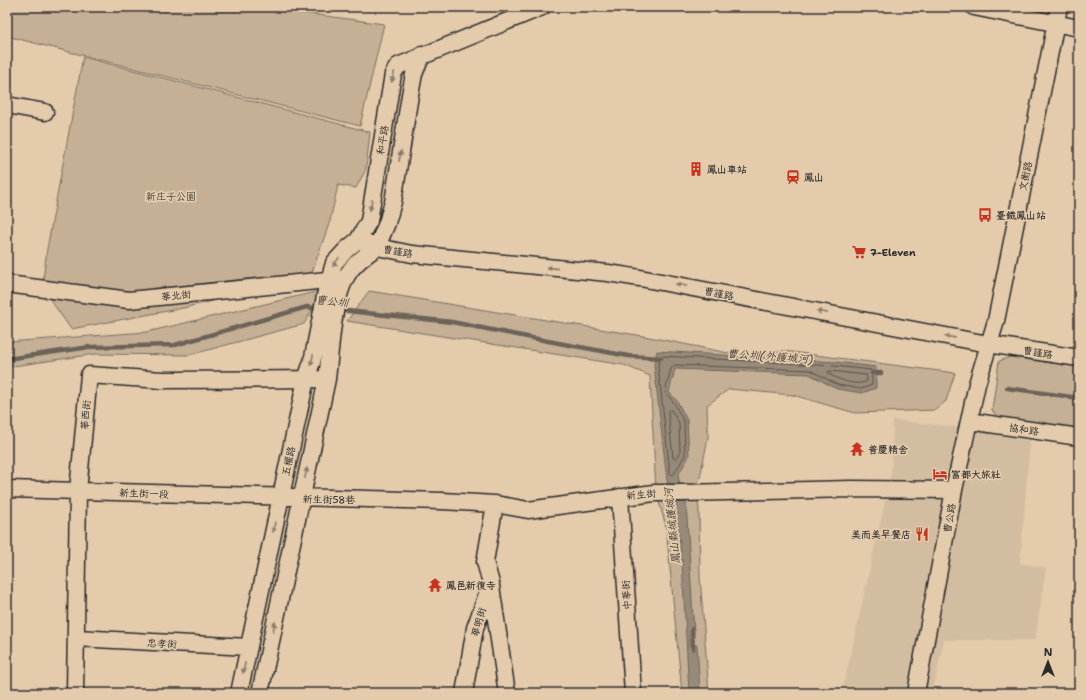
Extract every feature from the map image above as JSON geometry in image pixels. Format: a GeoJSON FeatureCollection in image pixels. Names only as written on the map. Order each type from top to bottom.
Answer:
{"type":"FeatureCollection","features":[{"type":"Feature","properties":{"kind":"street","name":"和平路"},"geometry":{"type":"LineString","coordinates":[[358,240],[368,221],[393,74],[398,66],[542,7]]}},
{"type":"Feature","properties":{"kind":"street"},"geometry":{"type":"LineString","coordinates":[[974,7],[1079,28]]}},
{"type":"Feature","properties":{"kind":"street","name":"文衡路"},"geometry":{"type":"LineString","coordinates":[[988,344],[996,321],[1059,7]]}},
{"type":"Feature","properties":{"kind":"street","name":"和平路"},"geometry":{"type":"LineString","coordinates":[[377,247],[387,223],[393,202],[410,94],[414,74],[422,55]]}},
{"type":"Feature","properties":{"kind":"street"},"geometry":{"type":"LineString","coordinates":[[7,105],[45,112]]}},
{"type":"Feature","properties":{"kind":"street","name":"曹謹路"},"geometry":{"type":"LineString","coordinates":[[358,240],[377,247],[412,254],[608,273],[640,278],[988,344],[1079,358]]}},
{"type":"Feature","properties":{"kind":"street","name":"五權路"},"geometry":{"type":"LineString","coordinates":[[260,693],[327,379],[338,299],[335,285],[334,263],[346,249],[358,240]]}},
{"type":"Feature","properties":{"kind":"street"},"geometry":{"type":"LineString","coordinates":[[335,285],[353,267],[377,247]]}},
{"type":"Feature","properties":{"kind":"street","name":"華北街"},"geometry":{"type":"LineString","coordinates":[[7,284],[129,300],[335,285]]}},
{"type":"Feature","properties":{"kind":"street","name":"五權路"},"geometry":{"type":"LineString","coordinates":[[239,693],[306,379],[312,362],[319,321],[335,285]]}},
{"type":"Feature","properties":{"kind":"street","name":"曹公路"},"geometry":{"type":"LineString","coordinates":[[916,693],[954,490],[977,384],[988,344]]}},
{"type":"Feature","properties":{"kind":"street","name":"華西街"},"geometry":{"type":"LineString","coordinates":[[75,693],[78,491],[89,375],[162,380],[327,379]]}},
{"type":"Feature","properties":{"kind":"street","name":"協和路"},"geometry":{"type":"LineString","coordinates":[[969,421],[1079,437]]}},
{"type":"Feature","properties":{"kind":"street","name":"新生街一段"},"geometry":{"type":"LineString","coordinates":[[7,489],[280,498]]}},
{"type":"Feature","properties":{"kind":"street","name":"新生街"},"geometry":{"type":"LineString","coordinates":[[377,500],[442,501],[495,504],[528,510],[620,497],[675,492],[851,489],[954,490]]}},
{"type":"Feature","properties":{"kind":"street","name":"中華街"},"geometry":{"type":"LineString","coordinates":[[620,497],[633,693]]}},
{"type":"Feature","properties":{"kind":"street","name":"新生街58巷"},"geometry":{"type":"LineString","coordinates":[[280,498],[377,500]]}},
{"type":"Feature","properties":{"kind":"street"},"geometry":{"type":"LineString","coordinates":[[495,504],[485,562],[491,583],[507,693]]}},
{"type":"Feature","properties":{"kind":"street","name":"華明街"},"geometry":{"type":"LineString","coordinates":[[464,693],[475,628],[491,583]]}},
{"type":"Feature","properties":{"kind":"street","name":"忠孝街"},"geometry":{"type":"LineString","coordinates":[[76,638],[249,647]]}},
{"type":"Feature","properties":{"kind":"shaded area"},"geometry":{"type":"Polygon","coordinates":[[[893,420],[955,427],[1030,440],[1020,563],[1046,568],[1035,640],[944,640],[932,693],[842,693],[891,475],[893,420]]]}},
{"type":"Feature","properties":{"kind":"green space"},"geometry":{"type":"Polygon","coordinates":[[[7,7],[261,7],[384,24],[360,126],[7,36],[7,7]]]}},
{"type":"Feature","properties":{"kind":"green space","name":"新庄子公園"},"geometry":{"type":"Polygon","coordinates":[[[83,57],[370,132],[366,169],[356,188],[338,185],[330,221],[310,278],[183,308],[71,329],[42,288],[47,249],[83,57]]]}},
{"type":"Feature","properties":{"kind":"green space"},"geometry":{"type":"Polygon","coordinates":[[[324,290],[304,324],[189,355],[95,354],[7,367],[7,342],[147,332],[324,290]]]}},
{"type":"Feature","properties":{"kind":"green space"},"geometry":{"type":"Polygon","coordinates":[[[369,291],[649,337],[748,357],[784,351],[955,373],[946,401],[935,410],[855,413],[793,395],[729,389],[707,405],[708,438],[697,492],[699,510],[700,577],[709,693],[682,693],[666,526],[656,492],[650,376],[624,365],[347,321],[369,291]]]}},
{"type":"Feature","properties":{"kind":"green space"},"geometry":{"type":"Polygon","coordinates":[[[1010,357],[1079,367],[1079,429],[997,417],[992,410],[999,361],[1010,357]]]}},
{"type":"Feature","properties":{"kind":"water"},"geometry":{"type":"Polygon","coordinates":[[[657,351],[836,362],[876,367],[876,388],[862,393],[837,389],[809,374],[675,369],[669,392],[677,401],[687,420],[689,456],[678,475],[681,489],[668,489],[654,365],[657,351]]]}},
{"type":"Feature","properties":{"kind":"water"},"geometry":{"type":"Polygon","coordinates":[[[673,502],[686,502],[694,633],[689,636],[689,645],[697,645],[700,693],[689,693],[682,562],[673,502]]]}},
{"type":"Feature","properties":{"kind":"waterway","name":"曹公圳"},"geometry":{"type":"LineString","coordinates":[[7,359],[90,347],[175,345],[307,307],[319,309]]}},
{"type":"Feature","properties":{"kind":"waterway","name":"曹公圳"},"geometry":{"type":"LineString","coordinates":[[338,310],[452,322],[628,356],[661,358]]}},
{"type":"Feature","properties":{"kind":"waterway","name":"曹公圳(外護城河)"},"geometry":{"type":"LineString","coordinates":[[872,373],[881,373]]}},
{"type":"Feature","properties":{"kind":"waterway","name":"曹公圳(外護城河)"},"geometry":{"type":"LineString","coordinates":[[1007,388],[1079,398]]}},
{"type":"Feature","properties":{"kind":"waterway","name":"鳳山縣城護城河"},"geometry":{"type":"LineString","coordinates":[[692,629],[693,649]]}},
{"type":"Feature","properties":{"kind":"place","name":"鳳山車站"},"geometry":{"type":"Point","coordinates":[696,169]}},
{"type":"Feature","properties":{"kind":"place","name":"鳳山"},"geometry":{"type":"Point","coordinates":[793,177]}},
{"type":"Feature","properties":{"kind":"place","name":"臺鐵鳳山站"},"geometry":{"type":"Point","coordinates":[985,215]}},
{"type":"Feature","properties":{"kind":"place","name":"7-Eleven"},"geometry":{"type":"Point","coordinates":[859,252]}},
{"type":"Feature","properties":{"kind":"place","name":"普慶精舍"},"geometry":{"type":"Point","coordinates":[857,449]}},
{"type":"Feature","properties":{"kind":"place","name":"富都大旅社"},"geometry":{"type":"Point","coordinates":[940,474]}},
{"type":"Feature","properties":{"kind":"place","name":"美而美早餐店"},"geometry":{"type":"Point","coordinates":[922,534]}},
{"type":"Feature","properties":{"kind":"place","name":"鳳邑新復寺"},"geometry":{"type":"Point","coordinates":[435,585]}}]}
